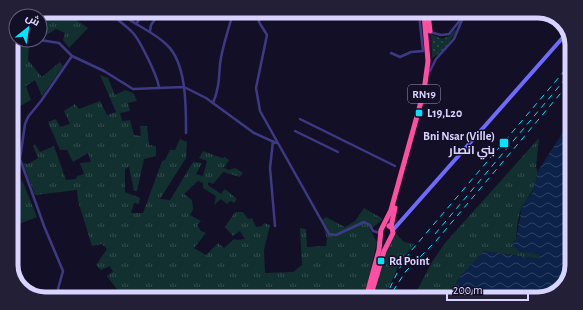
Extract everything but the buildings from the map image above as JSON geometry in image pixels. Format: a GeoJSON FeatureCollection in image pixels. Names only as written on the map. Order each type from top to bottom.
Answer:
{"type":"FeatureCollection","features":[{"type":"Feature","properties":{"kind":"highway","name":"RN19"},"geometry":{"type":"LineString","coordinates":[[372,292],[384,251],[391,236],[426,95],[432,60],[425,18]]}},
{"type":"Feature","properties":{"kind":"highway","name":"RN19"},"geometry":{"type":"LineString","coordinates":[[368,292],[379,250],[381,233],[391,210],[432,60],[425,40],[428,33],[428,18]]}},
{"type":"Feature","properties":{"kind":"highway"},"geometry":{"type":"LineString","coordinates":[[383,227],[388,225],[392,228]]}},
{"type":"Feature","properties":{"kind":"highway"},"geometry":{"type":"LineString","coordinates":[[381,233],[386,238],[391,236]]}},
{"type":"Feature","properties":{"kind":"street"},"geometry":{"type":"LineString","coordinates":[[116,18],[129,28],[138,40],[157,77],[159,88]]}},
{"type":"Feature","properties":{"kind":"street"},"geometry":{"type":"LineString","coordinates":[[127,18],[168,45],[174,55],[184,87],[186,133]]}},
{"type":"Feature","properties":{"kind":"street"},"geometry":{"type":"LineString","coordinates":[[136,24],[140,18]]}},
{"type":"Feature","properties":{"kind":"street"},"geometry":{"type":"LineString","coordinates":[[150,32],[151,25],[156,18]]}},
{"type":"Feature","properties":{"kind":"street"},"geometry":{"type":"LineString","coordinates":[[213,103],[220,79],[220,64],[232,18]]}},
{"type":"Feature","properties":{"kind":"street"},"geometry":{"type":"LineString","coordinates":[[259,18],[259,22],[267,35],[256,88],[260,112],[273,140],[328,234],[338,235],[364,222],[368,224],[374,232],[381,233]]}},
{"type":"Feature","properties":{"kind":"street"},"geometry":{"type":"LineString","coordinates":[[391,53],[400,57],[411,52],[422,52],[425,40],[421,18]]}},
{"type":"Feature","properties":{"kind":"street"},"geometry":{"type":"LineString","coordinates":[[428,33],[436,33],[444,36],[449,34],[462,20]]}},
{"type":"Feature","properties":{"kind":"street"},"geometry":{"type":"LineString","coordinates":[[432,60],[450,44],[458,31],[462,20]]}},
{"type":"Feature","properties":{"kind":"street"},"geometry":{"type":"LineString","coordinates":[[429,22],[436,33]]}},
{"type":"Feature","properties":{"kind":"street"},"geometry":{"type":"LineString","coordinates":[[392,228],[564,37]]}},
{"type":"Feature","properties":{"kind":"street"},"geometry":{"type":"LineString","coordinates":[[48,41],[59,43],[72,56],[104,71],[133,89],[184,87],[213,103],[254,133],[273,140]]}},
{"type":"Feature","properties":{"kind":"street"},"geometry":{"type":"LineString","coordinates":[[60,292],[59,285],[63,271],[44,226],[20,159],[24,124],[42,101],[72,56]]}},
{"type":"Feature","properties":{"kind":"street"},"geometry":{"type":"LineString","coordinates":[[300,119],[395,166]]}},
{"type":"Feature","properties":{"kind":"street"},"geometry":{"type":"LineString","coordinates":[[295,131],[338,152]]}},
{"type":"Feature","properties":{"kind":"street"},"geometry":{"type":"LineString","coordinates":[[273,140],[270,168],[275,226]]}},
{"type":"Feature","properties":{"kind":"green space"},"geometry":{"type":"Polygon","coordinates":[[[48,18],[73,18],[88,28],[69,48],[63,40],[65,33],[56,29],[48,34],[48,18]]]}},
{"type":"Feature","properties":{"kind":"green space"},"geometry":{"type":"Polygon","coordinates":[[[455,30],[456,31],[446,46],[440,53],[432,58],[431,34],[442,39],[449,36],[455,30]]]}},
{"type":"Feature","properties":{"kind":"green space"},"geometry":{"type":"Polygon","coordinates":[[[18,48],[29,48],[28,60],[42,77],[60,62],[63,66],[42,96],[35,80],[26,86],[31,100],[20,106],[18,104],[18,48]]]}},
{"type":"Feature","properties":{"kind":"green space"},"geometry":{"type":"Polygon","coordinates":[[[100,75],[108,78],[115,95],[125,90],[133,93],[137,101],[128,103],[130,111],[120,113],[122,121],[130,120],[134,135],[141,136],[140,126],[147,126],[149,145],[156,146],[156,156],[144,159],[137,191],[134,191],[129,167],[125,169],[125,192],[140,198],[139,204],[134,203],[131,213],[143,213],[162,161],[165,160],[170,150],[175,150],[180,139],[187,142],[186,158],[160,199],[170,200],[193,162],[202,163],[196,174],[203,176],[207,161],[199,158],[203,151],[222,158],[225,157],[229,160],[224,168],[229,170],[235,168],[243,173],[240,177],[223,172],[213,184],[208,182],[208,185],[221,194],[225,189],[237,199],[234,203],[230,201],[227,204],[221,199],[214,205],[216,196],[203,188],[203,183],[198,181],[184,194],[192,200],[193,209],[190,215],[201,221],[197,225],[201,231],[206,233],[194,248],[206,255],[218,243],[224,248],[234,239],[245,239],[240,231],[233,236],[225,227],[235,212],[243,212],[248,219],[252,218],[256,227],[262,226],[264,223],[270,225],[264,250],[265,273],[293,272],[302,265],[300,228],[306,229],[307,247],[326,246],[327,239],[322,220],[326,217],[345,227],[355,221],[364,208],[383,219],[370,230],[377,242],[365,292],[119,292],[107,276],[113,272],[110,266],[101,270],[96,265],[107,249],[102,244],[92,246],[78,201],[77,190],[35,195],[23,163],[28,164],[38,158],[33,146],[35,144],[40,152],[54,146],[66,180],[76,179],[77,176],[84,174],[80,163],[91,162],[88,153],[73,162],[67,150],[60,150],[48,122],[56,119],[60,127],[70,124],[64,111],[75,104],[79,109],[100,101],[107,115],[116,112],[100,75]]]}},
{"type":"Feature","properties":{"kind":"green space"},"geometry":{"type":"Polygon","coordinates":[[[539,138],[536,167],[538,173],[537,179],[522,206],[516,240],[513,242],[532,254],[539,254],[540,259],[484,251],[458,279],[453,292],[416,292],[432,262],[445,243],[539,138]]]}},
{"type":"Feature","properties":{"kind":"green space"},"geometry":{"type":"Polygon","coordinates":[[[22,180],[37,217],[18,224],[18,198],[21,197],[18,192],[18,184],[22,180]]]}},
{"type":"Feature","properties":{"kind":"green space"},"geometry":{"type":"Polygon","coordinates":[[[396,234],[404,242],[414,244],[397,269],[387,292],[373,292],[383,256],[396,234]]]}},
{"type":"Feature","properties":{"kind":"water"},"geometry":{"type":"Polygon","coordinates":[[[565,131],[565,265],[564,272],[558,283],[545,291],[538,292],[453,292],[458,279],[484,251],[540,259],[539,254],[520,252],[512,245],[516,240],[521,211],[525,201],[532,193],[538,171],[565,131]]]}},
{"type":"Feature","properties":{"kind":"railway"},"geometry":{"type":"LineString","coordinates":[[388,292],[399,269],[411,251],[565,70]]}},
{"type":"Feature","properties":{"kind":"railway"},"geometry":{"type":"LineString","coordinates":[[435,234],[565,79]]}},
{"type":"Feature","properties":{"kind":"railway"},"geometry":{"type":"LineString","coordinates":[[393,291],[406,271],[436,241],[565,88]]}},
{"type":"Feature","properties":{"kind":"place","name":"L19,L20"},"geometry":{"type":"Point","coordinates":[419,113]}},
{"type":"Feature","properties":{"kind":"place","name":"Bni Nsar (Ville) بني انصار"},"geometry":{"type":"Point","coordinates":[504,143]}},
{"type":"Feature","properties":{"kind":"place","name":"Rd Point"},"geometry":{"type":"Point","coordinates":[381,261]}}]}
